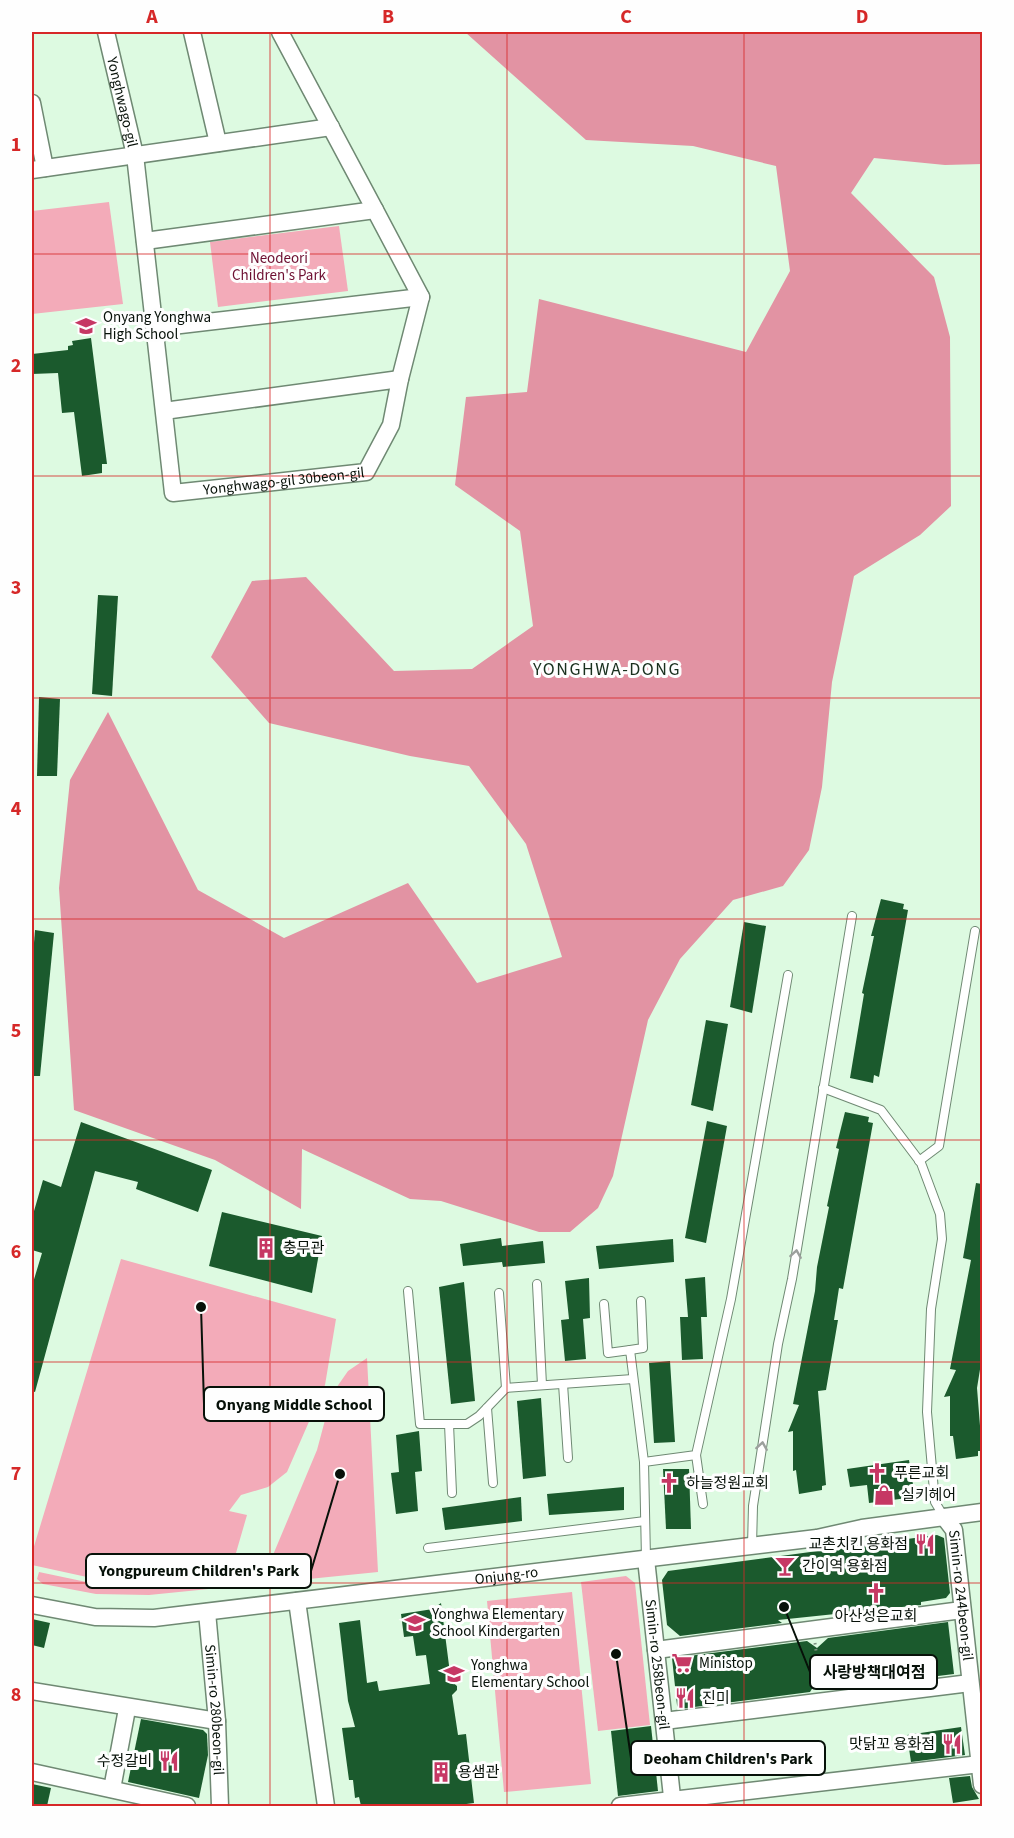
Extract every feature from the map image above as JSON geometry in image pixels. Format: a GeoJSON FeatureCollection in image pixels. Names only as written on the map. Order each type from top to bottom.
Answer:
{"type":"FeatureCollection","features":[{"type":"Feature","properties":{"kind":"street","name":"Yonghwago-gil"},"geometry":{"type":"LineString","coordinates":[[32,103],[38,169],[135,155],[106,32]]}},
{"type":"Feature","properties":{"kind":"street"},"geometry":{"type":"LineString","coordinates":[[192,32],[218,143]]}},
{"type":"Feature","properties":{"kind":"street"},"geometry":{"type":"LineString","coordinates":[[155,328],[421,297],[280,32]]}},
{"type":"Feature","properties":{"kind":"street"},"geometry":{"type":"LineString","coordinates":[[331,127],[135,155],[164,411],[400,379]]}},
{"type":"Feature","properties":{"kind":"street"},"geometry":{"type":"LineString","coordinates":[[145,241],[375,210]]}},
{"type":"Feature","properties":{"kind":"street","name":"Yonghwago-gil 30beon-gil"},"geometry":{"type":"LineString","coordinates":[[164,411],[173,493],[366,472],[391,425],[421,297]]}},
{"type":"Feature","properties":{"kind":"street","name":"Onjung-ro"},"geometry":{"type":"LineString","coordinates":[[32,1605],[95,1617],[125,1619],[207,1612],[752,1546],[982,1512]]}},
{"type":"Feature","properties":{"kind":"street","name":"Simin-ro 244beon-gil"},"geometry":{"type":"LineString","coordinates":[[944,1517],[954,1530],[982,1785]]}},
{"type":"Feature","properties":{"kind":"street","name":"Simin-ro 258beon-gil"},"geometry":{"type":"LineString","coordinates":[[646,1559],[673,1804]]}},
{"type":"Feature","properties":{"kind":"street"},"geometry":{"type":"LineString","coordinates":[[297,1601],[327,1806]]}},
{"type":"Feature","properties":{"kind":"street"},"geometry":{"type":"LineString","coordinates":[[656,1650],[962,1610]]}},
{"type":"Feature","properties":{"kind":"street","name":"Simin-ro 280beon-gil"},"geometry":{"type":"LineString","coordinates":[[207,1612],[217,1721],[219,1806]]}},
{"type":"Feature","properties":{"kind":"street"},"geometry":{"type":"LineString","coordinates":[[664,1721],[970,1683]]}},
{"type":"Feature","properties":{"kind":"street"},"geometry":{"type":"LineString","coordinates":[[32,1692],[127,1709],[217,1721]]}},
{"type":"Feature","properties":{"kind":"street"},"geometry":{"type":"LineString","coordinates":[[112,1789],[127,1709]]}},
{"type":"Feature","properties":{"kind":"street"},"geometry":{"type":"LineString","coordinates":[[620,1806],[673,1804],[980,1764]]}},
{"type":"Feature","properties":{"kind":"street"},"geometry":{"type":"LineString","coordinates":[[32,1772],[187,1806]]}},
{"type":"Feature","properties":{"kind":"lane"},"geometry":{"type":"LineString","coordinates":[[752,1546],[753,1506],[770,1390],[792,1279],[852,916]]}},
{"type":"Feature","properties":{"kind":"lane"},"geometry":{"type":"LineString","coordinates":[[919,1161],[939,1146],[975,931]]}},
{"type":"Feature","properties":{"kind":"lane"},"geometry":{"type":"LineString","coordinates":[[703,1504],[696,1455],[731,1299],[788,975]]}},
{"type":"Feature","properties":{"kind":"lane"},"geometry":{"type":"LineString","coordinates":[[823,1088],[881,1110],[919,1161],[940,1214],[942,1239],[931,1309],[927,1412],[934,1502],[944,1517]]}},
{"type":"Feature","properties":{"kind":"lane"},"geometry":{"type":"LineString","coordinates":[[537,1284],[542,1385]]}},
{"type":"Feature","properties":{"kind":"lane"},"geometry":{"type":"LineString","coordinates":[[408,1291],[420,1424],[467,1424],[487,1408],[506,1388],[633,1379]]}},
{"type":"Feature","properties":{"kind":"lane"},"geometry":{"type":"LineString","coordinates":[[499,1293],[506,1388]]}},
{"type":"Feature","properties":{"kind":"lane"},"geometry":{"type":"LineString","coordinates":[[604,1304],[608,1353],[643,1348],[641,1301]]}},
{"type":"Feature","properties":{"kind":"lane"},"geometry":{"type":"LineString","coordinates":[[630,1350],[644,1462],[646,1559]]}},
{"type":"Feature","properties":{"kind":"lane"},"geometry":{"type":"LineString","coordinates":[[563,1384],[568,1458]]}},
{"type":"Feature","properties":{"kind":"lane"},"geometry":{"type":"LineString","coordinates":[[487,1408],[493,1483]]}},
{"type":"Feature","properties":{"kind":"lane"},"geometry":{"type":"LineString","coordinates":[[449,1424],[452,1493]]}},
{"type":"Feature","properties":{"kind":"lane"},"geometry":{"type":"LineString","coordinates":[[644,1462],[696,1455]]}},
{"type":"Feature","properties":{"kind":"lane"},"geometry":{"type":"LineString","coordinates":[[428,1548],[645,1521]]}},
{"type":"Feature","properties":{"kind":"path"},"geometry":{"type":"LineString","coordinates":[[814,1629],[822,1701]]}},
{"type":"Feature","properties":{"kind":"green space"},"geometry":{"type":"Polygon","coordinates":[[[109,202],[123,304],[32,314],[32,211],[109,202]]]}},
{"type":"Feature","properties":{"kind":"green space","name":"Neodeori Children's Park"},"geometry":{"type":"Polygon","coordinates":[[[339,226],[348,291],[218,307],[210,242],[339,226]]]}},
{"type":"Feature","properties":{"kind":"green space"},"geometry":{"type":"Polygon","coordinates":[[[121,1259],[336,1319],[325,1385],[287,1472],[268,1487],[241,1495],[229,1511],[247,1515],[229,1577],[165,1583],[96,1579],[32,1565],[32,1553],[121,1259]]]}},
{"type":"Feature","properties":{"kind":"green space"},"geometry":{"type":"Polygon","coordinates":[[[367,1358],[378,1572],[149,1595],[96,1594],[43,1584],[37,1579],[39,1572],[96,1584],[140,1586],[265,1574],[317,1450],[332,1394],[348,1371],[367,1358]]]}},
{"type":"Feature","properties":{"kind":"green space"},"geometry":{"type":"Polygon","coordinates":[[[626,1576],[635,1583],[650,1725],[598,1731],[581,1582],[626,1576]]]}},
{"type":"Feature","properties":{"kind":"green space"},"geometry":{"type":"Polygon","coordinates":[[[572,1592],[591,1784],[504,1792],[487,1601],[572,1592]]]}},
{"type":"Feature","properties":{"kind":"shaded area"},"geometry":{"type":"Polygon","coordinates":[[[465,32],[982,32],[982,164],[945,165],[874,158],[851,193],[934,277],[950,337],[951,506],[920,535],[854,576],[832,682],[822,787],[809,850],[783,886],[733,900],[680,959],[648,1020],[613,1176],[598,1208],[570,1232],[539,1232],[441,1201],[410,1199],[302,1149],[301,1209],[215,1160],[74,1110],[59,888],[70,780],[108,712],[198,890],[284,938],[408,883],[477,983],[562,957],[526,844],[469,766],[410,756],[269,723],[211,657],[252,581],[306,577],[394,671],[472,669],[533,626],[520,531],[455,485],[466,397],[527,392],[539,299],[746,352],[790,271],[776,166],[693,146],[586,140],[465,32]]]}},
{"type":"Feature","properties":{"kind":"building"},"geometry":{"type":"Polygon","coordinates":[[[91,338],[107,464],[102,464],[102,473],[82,476],[74,412],[62,413],[58,373],[32,374],[32,354],[68,350],[68,346],[73,345],[72,341],[91,338]]]}},
{"type":"Feature","properties":{"kind":"building"},"geometry":{"type":"Polygon","coordinates":[[[98,595],[118,596],[112,696],[92,694],[98,595]]]}},
{"type":"Feature","properties":{"kind":"building"},"geometry":{"type":"Polygon","coordinates":[[[39,697],[60,699],[57,776],[37,776],[39,697]]]}},
{"type":"Feature","properties":{"kind":"building"},"geometry":{"type":"Polygon","coordinates":[[[881,899],[904,904],[903,909],[908,910],[879,1077],[874,1075],[873,1083],[850,1078],[864,994],[862,993],[874,936],[871,936],[881,899]]]}},
{"type":"Feature","properties":{"kind":"building"},"geometry":{"type":"Polygon","coordinates":[[[744,922],[766,926],[752,1013],[730,1007],[744,922]]]}},
{"type":"Feature","properties":{"kind":"building"},"geometry":{"type":"Polygon","coordinates":[[[35,930],[54,933],[40,1076],[32,1076],[32,969],[35,930]]]}},
{"type":"Feature","properties":{"kind":"building"},"geometry":{"type":"Polygon","coordinates":[[[706,1020],[728,1024],[713,1111],[691,1105],[706,1020]]]}},
{"type":"Feature","properties":{"kind":"building"},"geometry":{"type":"Polygon","coordinates":[[[845,1112],[869,1117],[868,1122],[873,1123],[843,1289],[839,1288],[834,1320],[838,1320],[826,1390],[818,1391],[826,1485],[822,1486],[822,1490],[799,1494],[796,1470],[793,1471],[793,1431],[788,1432],[799,1405],[793,1404],[839,1149],[836,1148],[845,1112]]]}},
{"type":"Feature","properties":{"kind":"building"},"geometry":{"type":"Polygon","coordinates":[[[707,1121],[727,1126],[706,1243],[685,1238],[707,1121]]]}},
{"type":"Feature","properties":{"kind":"building"},"geometry":{"type":"Polygon","coordinates":[[[81,1122],[212,1170],[198,1212],[136,1189],[138,1182],[95,1171],[35,1392],[32,1391],[32,1286],[42,1253],[32,1250],[32,1218],[43,1180],[61,1187],[81,1122]]]}},
{"type":"Feature","properties":{"kind":"building"},"geometry":{"type":"Polygon","coordinates":[[[976,1183],[982,1184],[982,1357],[977,1388],[982,1451],[978,1451],[978,1456],[956,1459],[953,1436],[950,1436],[950,1396],[944,1397],[956,1370],[950,1369],[971,1260],[963,1258],[976,1183]]]}},
{"type":"Feature","properties":{"kind":"building","name":"충무관"},"geometry":{"type":"Polygon","coordinates":[[[222,1212],[322,1236],[312,1293],[209,1266],[222,1212]]]}},
{"type":"Feature","properties":{"kind":"building"},"geometry":{"type":"Polygon","coordinates":[[[501,1238],[502,1246],[543,1241],[545,1263],[503,1267],[502,1262],[463,1266],[460,1244],[501,1238]]]}},
{"type":"Feature","properties":{"kind":"building"},"geometry":{"type":"Polygon","coordinates":[[[673,1239],[674,1262],[599,1269],[596,1246],[673,1239]]]}},
{"type":"Feature","properties":{"kind":"building"},"geometry":{"type":"Polygon","coordinates":[[[705,1277],[707,1317],[701,1317],[703,1359],[682,1360],[680,1317],[688,1317],[685,1279],[705,1277]]]}},
{"type":"Feature","properties":{"kind":"building"},"geometry":{"type":"Polygon","coordinates":[[[589,1278],[590,1318],[583,1319],[586,1359],[565,1361],[561,1320],[569,1319],[565,1281],[589,1278]]]}},
{"type":"Feature","properties":{"kind":"building"},"geometry":{"type":"Polygon","coordinates":[[[464,1282],[475,1401],[451,1404],[439,1287],[464,1282]]]}},
{"type":"Feature","properties":{"kind":"building"},"geometry":{"type":"Polygon","coordinates":[[[670,1361],[675,1442],[654,1443],[649,1363],[670,1361]]]}},
{"type":"Feature","properties":{"kind":"building"},"geometry":{"type":"Polygon","coordinates":[[[541,1398],[546,1476],[523,1479],[517,1401],[541,1398]]]}},
{"type":"Feature","properties":{"kind":"building"},"geometry":{"type":"Polygon","coordinates":[[[419,1431],[422,1471],[415,1472],[418,1511],[396,1514],[391,1473],[399,1472],[396,1435],[419,1431]]]}},
{"type":"Feature","properties":{"kind":"building"},"geometry":{"type":"Polygon","coordinates":[[[909,1460],[915,1497],[869,1503],[867,1485],[850,1487],[847,1469],[909,1460]]]}},
{"type":"Feature","properties":{"kind":"building"},"geometry":{"type":"Polygon","coordinates":[[[663,1469],[689,1469],[691,1529],[666,1529],[663,1469]]]}},
{"type":"Feature","properties":{"kind":"building"},"geometry":{"type":"Polygon","coordinates":[[[624,1487],[624,1510],[549,1515],[547,1494],[624,1487]]]}},
{"type":"Feature","properties":{"kind":"building"},"geometry":{"type":"Polygon","coordinates":[[[521,1497],[522,1521],[445,1530],[442,1508],[521,1497]]]}},
{"type":"Feature","properties":{"kind":"building"},"geometry":{"type":"Polygon","coordinates":[[[937,1535],[944,1538],[950,1593],[946,1598],[921,1602],[921,1605],[778,1620],[782,1623],[680,1636],[667,1625],[662,1580],[668,1571],[937,1535]]]}},
{"type":"Feature","properties":{"kind":"building"},"geometry":{"type":"Polygon","coordinates":[[[441,1603],[451,1681],[457,1686],[457,1690],[452,1695],[458,1735],[466,1734],[474,1803],[451,1806],[361,1806],[359,1797],[355,1798],[353,1780],[349,1780],[342,1728],[355,1727],[348,1701],[339,1623],[360,1620],[367,1683],[377,1681],[379,1691],[430,1684],[426,1655],[416,1656],[413,1636],[404,1637],[401,1614],[433,1609],[441,1603]]]}},
{"type":"Feature","properties":{"kind":"building"},"geometry":{"type":"Polygon","coordinates":[[[32,1619],[50,1623],[44,1648],[32,1645],[32,1619]]]}},
{"type":"Feature","properties":{"kind":"building"},"geometry":{"type":"Polygon","coordinates":[[[948,1622],[954,1674],[834,1689],[820,1676],[810,1692],[679,1709],[677,1705],[672,1658],[807,1641],[817,1648],[828,1638],[948,1622]]]}},
{"type":"Feature","properties":{"kind":"building","name":"수정갈비"},"geometry":{"type":"Polygon","coordinates":[[[141,1719],[203,1730],[207,1734],[208,1755],[199,1798],[128,1782],[141,1719]]]}},
{"type":"Feature","properties":{"kind":"building"},"geometry":{"type":"Polygon","coordinates":[[[651,1726],[658,1791],[618,1796],[611,1731],[651,1726]]]}},
{"type":"Feature","properties":{"kind":"building"},"geometry":{"type":"Polygon","coordinates":[[[961,1727],[965,1755],[911,1762],[907,1735],[961,1727]]]}},
{"type":"Feature","properties":{"kind":"building"},"geometry":{"type":"Polygon","coordinates":[[[970,1776],[972,1787],[979,1799],[953,1803],[949,1778],[970,1776]]]}},
{"type":"Feature","properties":{"kind":"building"},"geometry":{"type":"Polygon","coordinates":[[[32,1784],[51,1788],[47,1806],[32,1806],[32,1784]]]}},
{"type":"Feature","properties":{"kind":"place","name":"Onyang Yonghwa High School"},"geometry":{"type":"Point","coordinates":[86,326]}},
{"type":"Feature","properties":{"kind":"place","name":"충무관"},"geometry":{"type":"Point","coordinates":[266,1248]}},
{"type":"Feature","properties":{"kind":"place","name":"Onyang Middle School"},"geometry":{"type":"Point","coordinates":[201,1307]}},
{"type":"Feature","properties":{"kind":"place","name":"푸른교회"},"geometry":{"type":"Point","coordinates":[877,1473]}},
{"type":"Feature","properties":{"kind":"place","name":"Yongpureum Children's Park"},"geometry":{"type":"Point","coordinates":[340,1474]}},
{"type":"Feature","properties":{"kind":"place","name":"하늘정원교회"},"geometry":{"type":"Point","coordinates":[669,1483]}},
{"type":"Feature","properties":{"kind":"place","name":"실키헤어"},"geometry":{"type":"Point","coordinates":[884,1495]}},
{"type":"Feature","properties":{"kind":"place","name":"교촌치킨 용화점"},"geometry":{"type":"Point","coordinates":[925,1544]}},
{"type":"Feature","properties":{"kind":"place","name":"간이역 용화점"},"geometry":{"type":"Point","coordinates":[785,1566]}},
{"type":"Feature","properties":{"kind":"place","name":"아산성은교회"},"geometry":{"type":"Point","coordinates":[876,1593]}},
{"type":"Feature","properties":{"kind":"place","name":"사랑방책대여점"},"geometry":{"type":"Point","coordinates":[784,1607]}},
{"type":"Feature","properties":{"kind":"place","name":"Yonghwa Elementary School Kindergarten"},"geometry":{"type":"Point","coordinates":[415,1623]}},
{"type":"Feature","properties":{"kind":"place","name":"Deoham Children's Park"},"geometry":{"type":"Point","coordinates":[616,1654]}},
{"type":"Feature","properties":{"kind":"place","name":"Ministop"},"geometry":{"type":"Point","coordinates":[682,1663]}},
{"type":"Feature","properties":{"kind":"place","name":"Yonghwa Elementary School"},"geometry":{"type":"Point","coordinates":[454,1674]}},
{"type":"Feature","properties":{"kind":"place","name":"진미"},"geometry":{"type":"Point","coordinates":[685,1698]}},
{"type":"Feature","properties":{"kind":"place","name":"맛닭꼬 용화점"},"geometry":{"type":"Point","coordinates":[952,1744]}},
{"type":"Feature","properties":{"kind":"place","name":"수정갈비"},"geometry":{"type":"Point","coordinates":[169,1761]}},
{"type":"Feature","properties":{"kind":"place","name":"용샘관"},"geometry":{"type":"Point","coordinates":[441,1772]}},
{"type":"Feature","properties":{"kind":"district","name":"YONGHWA-DONG"},"geometry":{"type":"Point","coordinates":[607,669]}}]}
